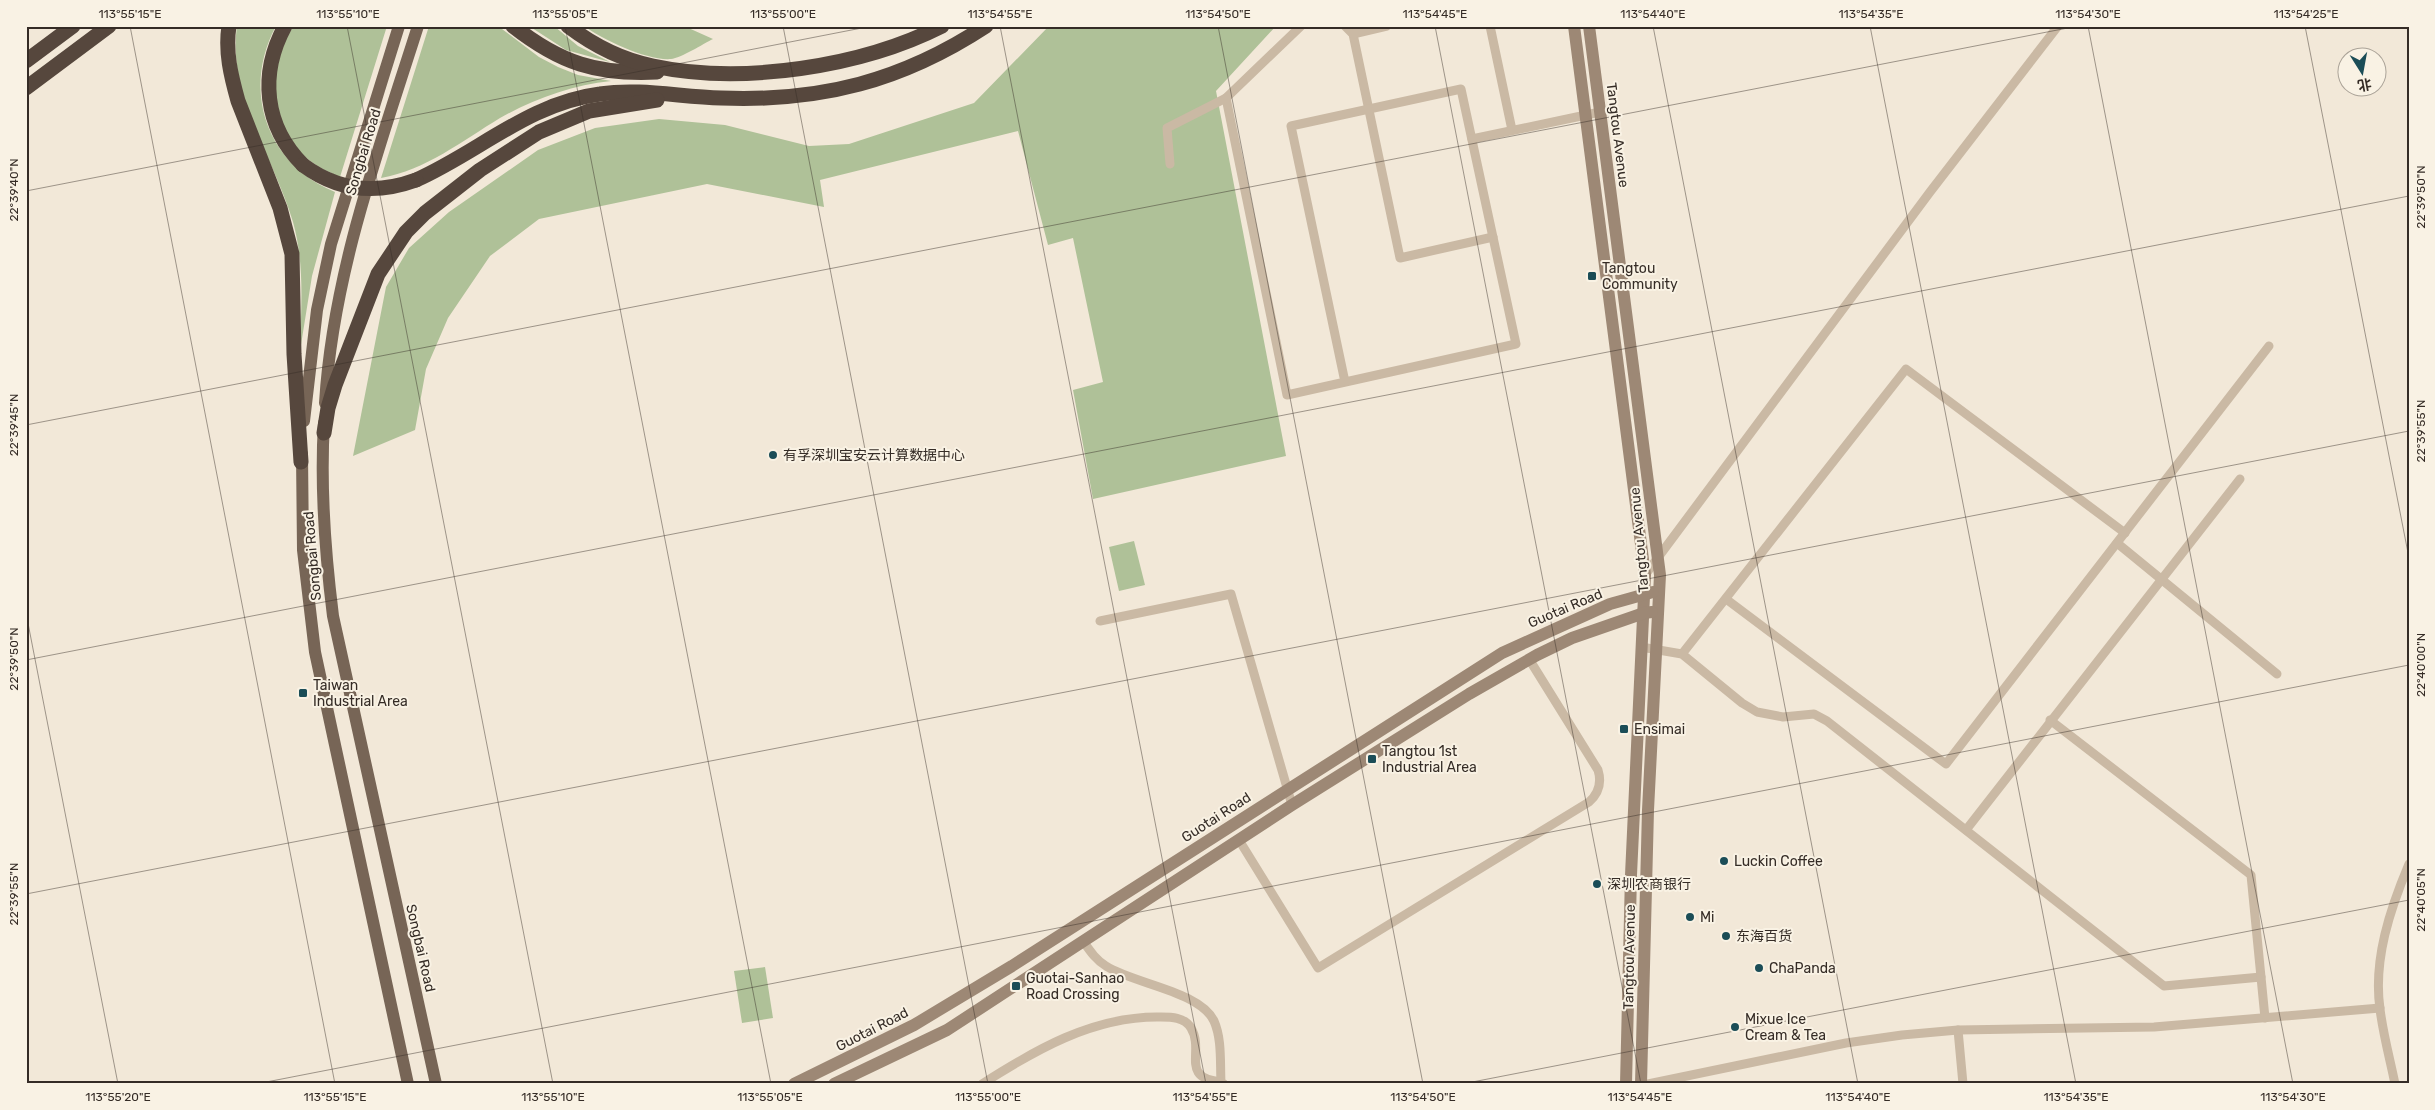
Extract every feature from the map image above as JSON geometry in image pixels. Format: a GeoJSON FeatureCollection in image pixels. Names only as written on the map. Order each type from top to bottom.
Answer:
{"type":"FeatureCollection","features":[{"type":"Feature","properties":{"kind":"highway"},"geometry":{"type":"LineString","coordinates":[[26,61],[73,26]]}},
{"type":"Feature","properties":{"kind":"highway"},"geometry":{"type":"LineString","coordinates":[[26,88],[109,26]]}},
{"type":"Feature","properties":{"kind":"highway"},"geometry":{"type":"LineString","coordinates":[[229,26],[228,60],[234,88],[280,208],[292,254],[294,354],[301,462]]}},
{"type":"Feature","properties":{"kind":"highway"},"geometry":{"type":"LineString","coordinates":[[285,26],[271,59],[268,80],[268,100],[274,122],[283,141],[303,165],[329,181],[357,189],[385,189],[416,180],[527,116],[576,98],[623,92],[683,97],[793,97],[849,88],[879,79],[928,58],[986,26]]}},
{"type":"Feature","properties":{"kind":"highway"},"geometry":{"type":"LineString","coordinates":[[513,26],[544,49],[581,65],[601,71],[626,73],[774,71],[830,64],[891,48],[942,26]]}},
{"type":"Feature","properties":{"kind":"highway"},"geometry":{"type":"LineString","coordinates":[[568,26],[604,49],[652,66],[683,71]]}},
{"type":"Feature","properties":{"kind":"highway"},"geometry":{"type":"LineString","coordinates":[[324,433],[328,408],[335,385],[378,274],[406,232],[425,213],[518,144],[562,120],[611,106],[683,97]]}},
{"type":"Feature","properties":{"kind":"main road","name":"Songbai Road"},"geometry":{"type":"LineString","coordinates":[[399,26],[322,278],[309,370],[301,462],[303,550],[315,652],[407,1080]]}},
{"type":"Feature","properties":{"kind":"main road","name":"Songbai Road"},"geometry":{"type":"LineString","coordinates":[[418,26],[372,171],[347,264],[330,356],[324,433],[325,540],[333,616],[436,1083]]}},
{"type":"Feature","properties":{"kind":"main road","name":"Tangtou Avenue"},"geometry":{"type":"LineString","coordinates":[[1574,26],[1645,575],[1631,875],[1626,1084]]}},
{"type":"Feature","properties":{"kind":"main road","name":"Tangtou Avenue"},"geometry":{"type":"LineString","coordinates":[[1589,26],[1659,556],[1660,612],[1656,649],[1648,819],[1642,1084]]}},
{"type":"Feature","properties":{"kind":"main road","name":"Guotai Road"},"geometry":{"type":"LineString","coordinates":[[794,1084],[914,1025],[1012,966],[1502,653],[1610,604],[1645,593],[1660,592]]}},
{"type":"Feature","properties":{"kind":"main road"},"geometry":{"type":"LineString","coordinates":[[834,1084],[947,1030],[1292,806],[1469,694],[1529,659],[1572,638],[1644,613],[1660,612]]}},
{"type":"Feature","properties":{"kind":"street"},"geometry":{"type":"LineString","coordinates":[[1170,164],[1167,128],[1226,98],[1301,26]]}},
{"type":"Feature","properties":{"kind":"street"},"geometry":{"type":"LineString","coordinates":[[1345,26],[1354,34],[1400,258],[1493,237]]}},
{"type":"Feature","properties":{"kind":"street"},"geometry":{"type":"LineString","coordinates":[[1354,34],[1386,26]]}},
{"type":"Feature","properties":{"kind":"street"},"geometry":{"type":"LineString","coordinates":[[1490,26],[1512,130]]}},
{"type":"Feature","properties":{"kind":"street"},"geometry":{"type":"LineString","coordinates":[[1645,575],[1930,192],[2058,26]]}},
{"type":"Feature","properties":{"kind":"street"},"geometry":{"type":"LineString","coordinates":[[1226,98],[1287,395],[1346,382],[1516,344],[1461,89],[1291,126],[1346,382]]}},
{"type":"Feature","properties":{"kind":"street"},"geometry":{"type":"LineString","coordinates":[[1472,138],[1600,112]]}},
{"type":"Feature","properties":{"kind":"street"},"geometry":{"type":"LineString","coordinates":[[1726,598],[1946,764],[2269,346]]}},
{"type":"Feature","properties":{"kind":"street"},"geometry":{"type":"LineString","coordinates":[[1682,654],[1906,369],[2125,533]]}},
{"type":"Feature","properties":{"kind":"street"},"geometry":{"type":"LineString","coordinates":[[1966,830],[2240,479]]}},
{"type":"Feature","properties":{"kind":"street"},"geometry":{"type":"LineString","coordinates":[[2117,542],[2277,674]]}},
{"type":"Feature","properties":{"kind":"street"},"geometry":{"type":"LineString","coordinates":[[1100,621],[1231,594],[1292,806]]}},
{"type":"Feature","properties":{"kind":"street"},"geometry":{"type":"LineString","coordinates":[[1642,647],[1682,654],[1742,703],[1757,712],[1783,717],[1814,714],[1827,721],[2164,986],[2261,976]]}},
{"type":"Feature","properties":{"kind":"street"},"geometry":{"type":"LineString","coordinates":[[1239,840],[1318,968],[1589,802],[1598,791],[1600,784],[1598,770],[1529,659]]}},
{"type":"Feature","properties":{"kind":"street"},"geometry":{"type":"LineString","coordinates":[[2050,720],[2251,875],[2265,1018]]}},
{"type":"Feature","properties":{"kind":"street"},"geometry":{"type":"LineString","coordinates":[[2395,1084],[2380,1008],[2380,963],[2388,924],[2409,864]]}},
{"type":"Feature","properties":{"kind":"street"},"geometry":{"type":"LineString","coordinates":[[982,1084],[1022,1058],[1080,1030],[1111,1021],[1142,1017],[1174,1017],[1184,1020],[1191,1027],[1194,1036],[1194,1062],[1197,1071],[1203,1078],[1222,1083],[1219,1037],[1214,1020],[1202,1006],[1106,966],[1093,955],[1083,941]]}},
{"type":"Feature","properties":{"kind":"street"},"geometry":{"type":"LineString","coordinates":[[1648,1084],[1846,1043],[1902,1034],[1958,1030],[2154,1027],[2380,1008]]}},
{"type":"Feature","properties":{"kind":"street"},"geometry":{"type":"LineString","coordinates":[[1958,1030],[1963,1084]]}},
{"type":"Feature","properties":{"kind":"green space"},"geometry":{"type":"Polygon","coordinates":[[[237,26],[276,26],[266,51],[261,76],[261,100],[267,123],[277,145],[292,164],[312,180],[335,192],[312,276],[300,351],[301,270],[297,238],[285,198],[245,101],[239,77],[236,52],[237,26]]]}},
{"type":"Feature","properties":{"kind":"green space"},"geometry":{"type":"Polygon","coordinates":[[[294,26],[387,26],[340,177],[313,163],[296,147],[286,132],[280,115],[276,96],[278,59],[284,42],[294,26]]]}},
{"type":"Feature","properties":{"kind":"green space"},"geometry":{"type":"Polygon","coordinates":[[[429,26],[498,26],[539,57],[558,67],[578,75],[611,81],[568,89],[540,99],[500,118],[428,162],[381,178],[429,26]]]}},
{"type":"Feature","properties":{"kind":"green space"},"geometry":{"type":"Polygon","coordinates":[[[529,26],[554,26],[578,46],[610,62],[566,50],[529,26]]]}},
{"type":"Feature","properties":{"kind":"green space"},"geometry":{"type":"Polygon","coordinates":[[[584,26],[684,26],[713,39],[680,56],[671,59],[661,59],[626,48],[584,26]]]}},
{"type":"Feature","properties":{"kind":"green space"},"geometry":{"type":"Polygon","coordinates":[[[1049,26],[1276,26],[1216,91],[1286,456],[1093,499],[1073,390],[1103,382],[1073,238],[1048,245],[1018,131],[820,180],[824,207],[707,184],[539,219],[490,256],[448,318],[426,369],[415,430],[353,456],[386,287],[409,248],[449,212],[538,150],[595,128],[659,119],[725,125],[809,146],[849,144],[974,103],[1049,26]]]}},
{"type":"Feature","properties":{"kind":"green space"},"geometry":{"type":"Polygon","coordinates":[[[1134,541],[1145,585],[1119,591],[1109,547],[1134,541]]]}},
{"type":"Feature","properties":{"kind":"green space"},"geometry":{"type":"Polygon","coordinates":[[[765,967],[773,1018],[742,1023],[734,971],[765,967]]]}},
{"type":"Feature","properties":{"kind":"place","name":"Tangtou Community"},"geometry":{"type":"Point","coordinates":[1592,276]}},
{"type":"Feature","properties":{"kind":"place","name":"有孚深圳宝安云计算数据中心"},"geometry":{"type":"Point","coordinates":[773,455]}},
{"type":"Feature","properties":{"kind":"place","name":"Taiwan Industrial Area"},"geometry":{"type":"Point","coordinates":[303,693]}},
{"type":"Feature","properties":{"kind":"place","name":"Ensimai"},"geometry":{"type":"Point","coordinates":[1624,729]}},
{"type":"Feature","properties":{"kind":"place","name":"Tangtou 1st Industrial Area"},"geometry":{"type":"Point","coordinates":[1372,759]}},
{"type":"Feature","properties":{"kind":"place","name":"Luckin Coffee"},"geometry":{"type":"Point","coordinates":[1724,861]}},
{"type":"Feature","properties":{"kind":"place","name":"深圳农商银行"},"geometry":{"type":"Point","coordinates":[1597,884]}},
{"type":"Feature","properties":{"kind":"place","name":"Mi"},"geometry":{"type":"Point","coordinates":[1690,917]}},
{"type":"Feature","properties":{"kind":"place","name":"东海百货"},"geometry":{"type":"Point","coordinates":[1726,936]}},
{"type":"Feature","properties":{"kind":"place","name":"ChaPanda"},"geometry":{"type":"Point","coordinates":[1759,968]}},
{"type":"Feature","properties":{"kind":"place","name":"Guotai-Sanhao Road Crossing"},"geometry":{"type":"Point","coordinates":[1016,986]}},
{"type":"Feature","properties":{"kind":"place","name":"Mixue Ice Cream & Tea"},"geometry":{"type":"Point","coordinates":[1735,1027]}}]}
